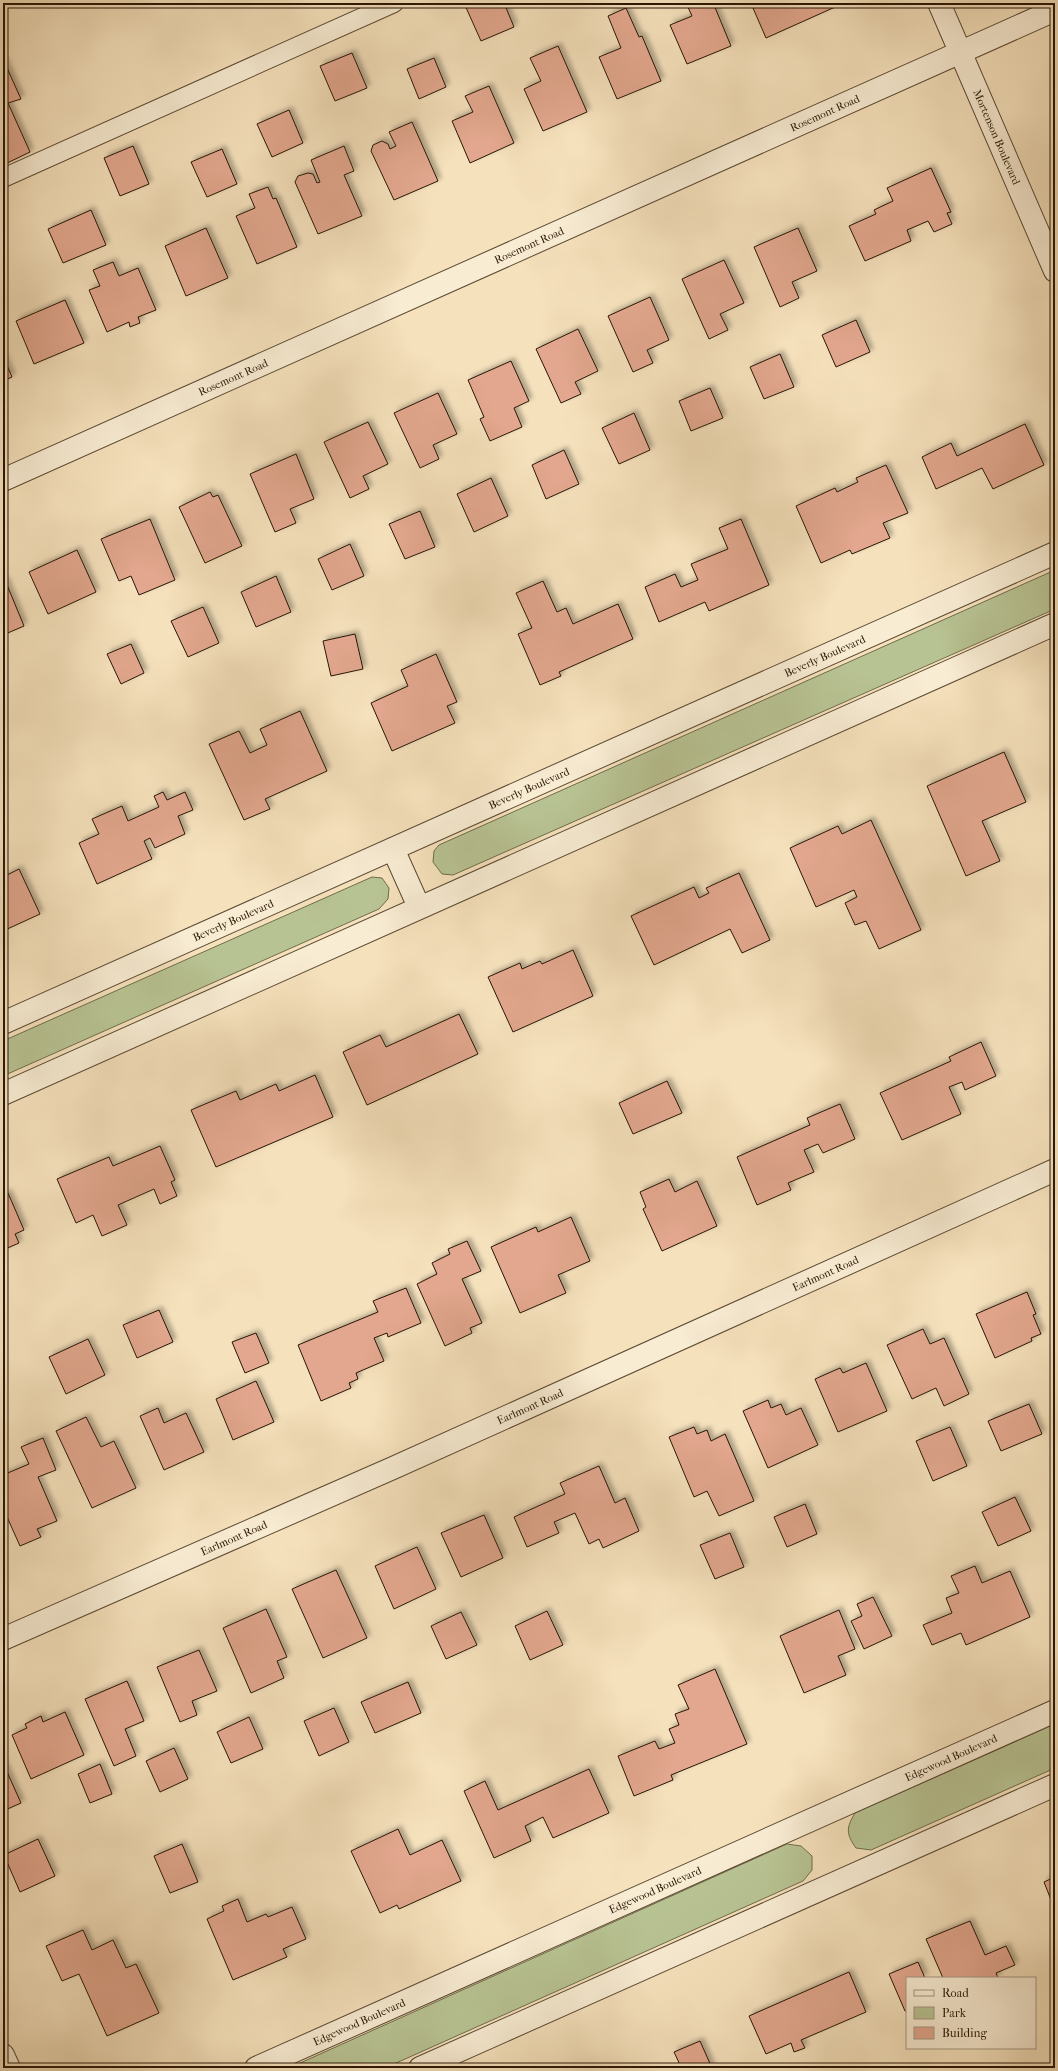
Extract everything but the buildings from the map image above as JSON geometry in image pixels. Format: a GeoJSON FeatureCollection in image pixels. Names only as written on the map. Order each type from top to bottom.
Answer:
{"type":"FeatureCollection","features":[{"type":"Feature","properties":{"kind":"street","name":"Mortenson Boulevard"},"geometry":{"type":"LineString","coordinates":[[939,3],[1055,271]]}},
{"type":"Feature","properties":{"kind":"street","name":"Rosemont Road"},"geometry":{"type":"LineString","coordinates":[[3,480],[1055,10]]}},
{"type":"Feature","properties":{"kind":"street","name":"Beverly Boulevard"},"geometry":{"type":"LineString","coordinates":[[3,1023],[1055,553]]}},
{"type":"Feature","properties":{"kind":"street"},"geometry":{"type":"LineString","coordinates":[[3,1094],[1055,624]]}},
{"type":"Feature","properties":{"kind":"street"},"geometry":{"type":"LineString","coordinates":[[393,850],[419,907]]}},
{"type":"Feature","properties":{"kind":"street","name":"Earlmont Road"},"geometry":{"type":"LineString","coordinates":[[3,1639],[400,1464],[1055,1170]]}},
{"type":"Feature","properties":{"kind":"street","name":"Edgewood Boulevard"},"geometry":{"type":"LineString","coordinates":[[256,2068],[1055,1711]]}},
{"type":"Feature","properties":{"kind":"street"},"geometry":{"type":"LineString","coordinates":[[420,2068],[1055,1785]]}},
{"type":"Feature","properties":{"kind":"street"},"geometry":{"type":"LineString","coordinates":[[3,2054],[9,2068]]}},
{"type":"Feature","properties":{"kind":"lane"},"geometry":{"type":"LineString","coordinates":[[3,178],[394,3]]}},
{"type":"Feature","properties":{"kind":"green space"},"geometry":{"type":"Polygon","coordinates":[[[1055,570],[1055,609],[453,875],[442,874],[433,862],[434,851],[439,845],[1055,570]]]}},
{"type":"Feature","properties":{"kind":"green space"},"geometry":{"type":"Polygon","coordinates":[[[372,877],[382,878],[389,888],[388,899],[379,909],[3,1076],[3,1041],[372,877]]]}},
{"type":"Feature","properties":{"kind":"green space"},"geometry":{"type":"Polygon","coordinates":[[[1055,1724],[1055,1768],[871,1850],[856,1848],[850,1839],[848,1831],[855,1813],[1055,1724]]]}},
{"type":"Feature","properties":{"kind":"green space"},"geometry":{"type":"Polygon","coordinates":[[[787,1844],[801,1846],[812,1856],[812,1870],[803,1881],[385,2068],[289,2068],[787,1844]]]}}]}
